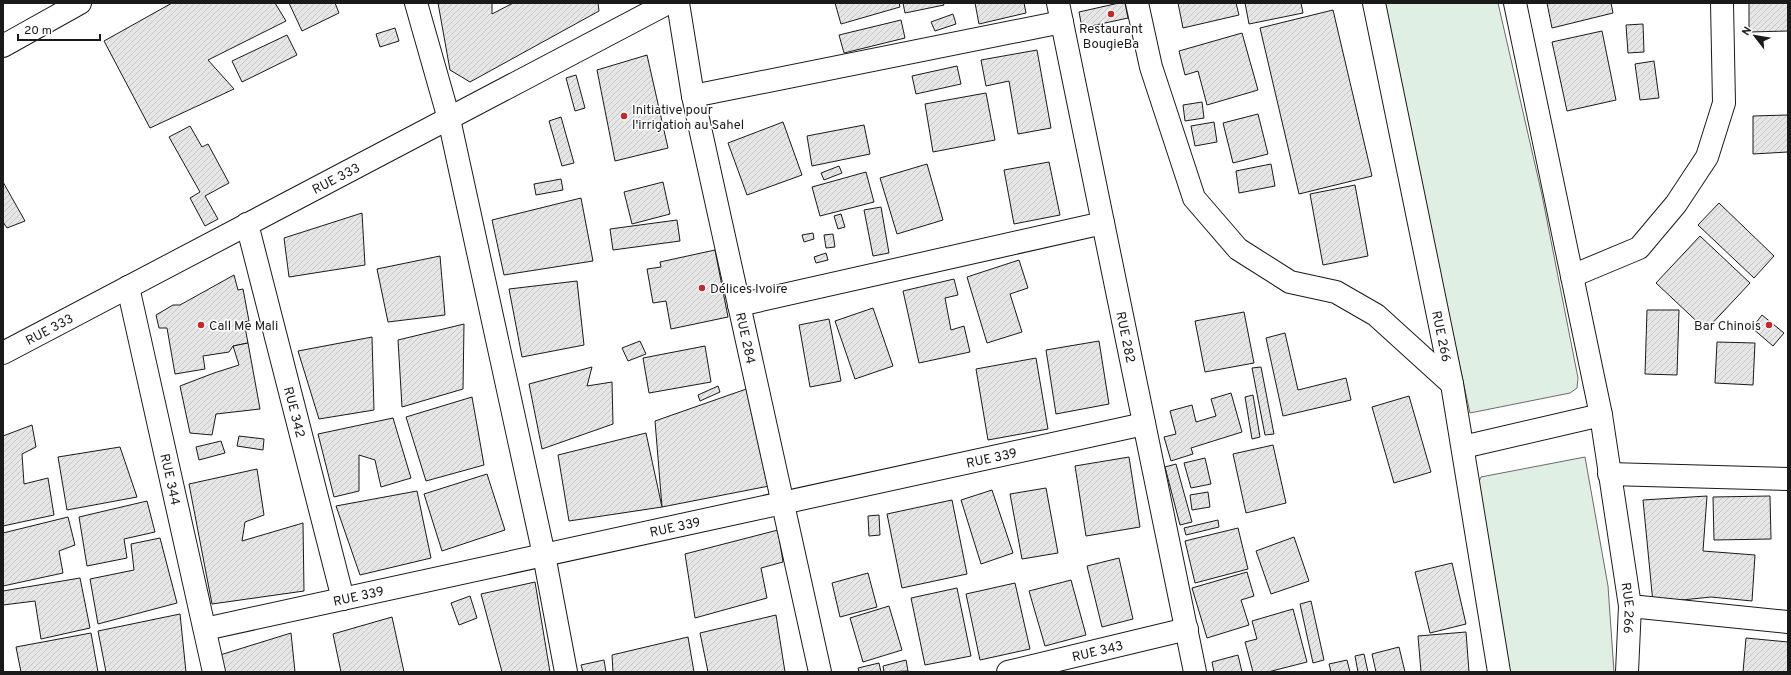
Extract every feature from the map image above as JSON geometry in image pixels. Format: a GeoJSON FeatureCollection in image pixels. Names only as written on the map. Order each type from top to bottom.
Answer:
{"type":"FeatureCollection","features":[{"type":"Feature","properties":{"kind":"street"},"geometry":{"type":"LineString","coordinates":[[3,46],[80,3]]}},
{"type":"Feature","properties":{"kind":"street"},"geometry":{"type":"LineString","coordinates":[[416,3],[448,119],[544,555],[566,672]]}},
{"type":"Feature","properties":{"kind":"street","name":"RUE 333"},"geometry":{"type":"LineString","coordinates":[[3,353],[668,3]]}},
{"type":"Feature","properties":{"kind":"street","name":"RUE 284"},"geometry":{"type":"LineString","coordinates":[[678,3],[693,96],[820,672]]}},
{"type":"Feature","properties":{"kind":"street"},"geometry":{"type":"LineString","coordinates":[[1137,3],[1151,67],[1194,198],[1238,249],[1290,282],[1336,292],[1376,316],[1452,384]]}},
{"type":"Feature","properties":{"kind":"street","name":"RUE 266"},"geometry":{"type":"LineString","coordinates":[[1374,3],[1452,384],[1500,672]]}},
{"type":"Feature","properties":{"kind":"street","name":"RUE 266"},"geometry":{"type":"LineString","coordinates":[[1515,3],[1601,415],[1630,606],[1627,672]]}},
{"type":"Feature","properties":{"kind":"street"},"geometry":{"type":"LineString","coordinates":[[1572,276],[1639,248],[1676,204],[1707,157],[1724,103],[1722,3]]}},
{"type":"Feature","properties":{"kind":"street"},"geometry":{"type":"LineString","coordinates":[[693,96],[1060,13]]}},
{"type":"Feature","properties":{"kind":"street","name":"RUE 282"},"geometry":{"type":"LineString","coordinates":[[1060,13],[1195,672]]}},
{"type":"Feature","properties":{"kind":"street"},"geometry":{"type":"LineString","coordinates":[[739,305],[1103,223]]}},
{"type":"Feature","properties":{"kind":"street","name":"RUE 342"},"geometry":{"type":"LineString","coordinates":[[247,224],[343,599]]}},
{"type":"Feature","properties":{"kind":"street","name":"RUE 344"},"geometry":{"type":"LineString","coordinates":[[128,287],[214,672]]}},
{"type":"Feature","properties":{"kind":"street"},"geometry":{"type":"LineString","coordinates":[[1463,446],[1601,415]]}},
{"type":"Feature","properties":{"kind":"street","name":"RUE 339"},"geometry":{"type":"LineString","coordinates":[[205,630],[1144,424]]}},
{"type":"Feature","properties":{"kind":"street"},"geometry":{"type":"LineString","coordinates":[[1609,474],[1788,479]]}},
{"type":"Feature","properties":{"kind":"street"},"geometry":{"type":"LineString","coordinates":[[1630,606],[1788,622]]}},
{"type":"Feature","properties":{"kind":"street","name":"RUE 343"},"geometry":{"type":"LineString","coordinates":[[1008,672],[1187,629]]}},
{"type":"Feature","properties":{"kind":"green space"},"geometry":{"type":"Polygon","coordinates":[[[1381,3],[1498,3],[1542,195],[1578,378],[1577,388],[1570,393],[1470,413],[1381,3]]]}},
{"type":"Feature","properties":{"kind":"green space"},"geometry":{"type":"Polygon","coordinates":[[[1585,457],[1608,586],[1614,672],[1504,672],[1474,492],[1481,477],[1585,457]]]}},
{"type":"Feature","properties":{"kind":"building"},"geometry":{"type":"Polygon","coordinates":[[[172,3],[275,3],[286,21],[208,60],[234,89],[150,128],[104,41],[172,3]]]}},
{"type":"Feature","properties":{"kind":"building"},"geometry":{"type":"Polygon","coordinates":[[[289,3],[335,3],[339,13],[302,31],[289,3]]]}},
{"type":"Feature","properties":{"kind":"building"},"geometry":{"type":"Polygon","coordinates":[[[438,3],[492,3],[492,14],[513,3],[598,3],[599,11],[470,82],[450,70],[438,3]]]}},
{"type":"Feature","properties":{"kind":"building"},"geometry":{"type":"Polygon","coordinates":[[[835,3],[899,3],[900,7],[841,24],[835,3]]]}},
{"type":"Feature","properties":{"kind":"building"},"geometry":{"type":"Polygon","coordinates":[[[903,3],[943,3],[944,5],[905,13],[903,3]]]}},
{"type":"Feature","properties":{"kind":"building"},"geometry":{"type":"Polygon","coordinates":[[[975,3],[1024,3],[1026,13],[979,24],[975,3]]]}},
{"type":"Feature","properties":{"kind":"building"},"geometry":{"type":"Polygon","coordinates":[[[1125,3],[1128,18],[1082,28],[1079,12],[1125,3]]]}},
{"type":"Feature","properties":{"kind":"building"},"geometry":{"type":"Polygon","coordinates":[[[1178,3],[1236,3],[1239,15],[1183,28],[1178,3]]]}},
{"type":"Feature","properties":{"kind":"building"},"geometry":{"type":"Polygon","coordinates":[[[1245,3],[1301,3],[1303,13],[1249,24],[1245,3]]]}},
{"type":"Feature","properties":{"kind":"building"},"geometry":{"type":"Polygon","coordinates":[[[1547,3],[1611,3],[1613,13],[1552,28],[1547,3]]]}},
{"type":"Feature","properties":{"kind":"building"},"geometry":{"type":"Polygon","coordinates":[[[1749,3],[1788,3],[1788,31],[1749,32],[1749,3]]]}},
{"type":"Feature","properties":{"kind":"building"},"geometry":{"type":"Polygon","coordinates":[[[1333,10],[1372,176],[1299,194],[1260,28],[1333,10]]]}},
{"type":"Feature","properties":{"kind":"building"},"geometry":{"type":"Polygon","coordinates":[[[953,14],[956,24],[935,31],[931,22],[953,14]]]}},
{"type":"Feature","properties":{"kind":"building"},"geometry":{"type":"Polygon","coordinates":[[[901,20],[905,38],[844,53],[839,35],[901,20]]]}},
{"type":"Feature","properties":{"kind":"building"},"geometry":{"type":"Polygon","coordinates":[[[1643,24],[1644,52],[1628,53],[1626,25],[1643,24]]]}},
{"type":"Feature","properties":{"kind":"building"},"geometry":{"type":"Polygon","coordinates":[[[395,28],[399,41],[380,47],[376,34],[395,28]]]}},
{"type":"Feature","properties":{"kind":"building"},"geometry":{"type":"Polygon","coordinates":[[[1602,31],[1616,100],[1567,111],[1552,42],[1602,31]]]}},
{"type":"Feature","properties":{"kind":"building"},"geometry":{"type":"Polygon","coordinates":[[[1242,33],[1258,90],[1207,105],[1198,71],[1185,75],[1179,51],[1242,33]]]}},
{"type":"Feature","properties":{"kind":"building"},"geometry":{"type":"Polygon","coordinates":[[[287,35],[297,55],[242,82],[232,61],[287,35]]]}},
{"type":"Feature","properties":{"kind":"building"},"geometry":{"type":"Polygon","coordinates":[[[1037,50],[1051,128],[1018,134],[1009,81],[986,86],[981,60],[1037,50]]]}},
{"type":"Feature","properties":{"kind":"building"},"geometry":{"type":"Polygon","coordinates":[[[647,55],[668,148],[615,161],[597,70],[647,55]]]}},
{"type":"Feature","properties":{"kind":"building"},"geometry":{"type":"Polygon","coordinates":[[[1654,61],[1659,98],[1640,100],[1635,64],[1654,61]]]}},
{"type":"Feature","properties":{"kind":"building"},"geometry":{"type":"Polygon","coordinates":[[[957,66],[961,84],[916,94],[912,76],[957,66]]]}},
{"type":"Feature","properties":{"kind":"building"},"geometry":{"type":"Polygon","coordinates":[[[576,75],[585,108],[575,111],[566,78],[576,75]]]}},
{"type":"Feature","properties":{"kind":"building"},"geometry":{"type":"Polygon","coordinates":[[[986,93],[995,140],[933,152],[925,104],[986,93]]]}},
{"type":"Feature","properties":{"kind":"building"},"geometry":{"type":"Polygon","coordinates":[[[1202,102],[1204,118],[1185,121],[1183,105],[1202,102]]]}},
{"type":"Feature","properties":{"kind":"building"},"geometry":{"type":"Polygon","coordinates":[[[1258,114],[1268,154],[1233,163],[1223,123],[1258,114]]]}},
{"type":"Feature","properties":{"kind":"building"},"geometry":{"type":"Polygon","coordinates":[[[1788,115],[1788,152],[1753,154],[1753,116],[1788,115]]]}},
{"type":"Feature","properties":{"kind":"building"},"geometry":{"type":"Polygon","coordinates":[[[561,117],[574,163],[562,166],[549,121],[561,117]]]}},
{"type":"Feature","properties":{"kind":"building"},"geometry":{"type":"Polygon","coordinates":[[[783,122],[802,175],[747,195],[728,143],[783,122]]]}},
{"type":"Feature","properties":{"kind":"building"},"geometry":{"type":"Polygon","coordinates":[[[1214,122],[1217,142],[1195,146],[1191,126],[1214,122]]]}},
{"type":"Feature","properties":{"kind":"building"},"geometry":{"type":"Polygon","coordinates":[[[864,125],[870,154],[812,166],[807,136],[864,125]]]}},
{"type":"Feature","properties":{"kind":"building"},"geometry":{"type":"Polygon","coordinates":[[[190,126],[202,147],[208,144],[229,183],[205,196],[218,219],[205,226],[190,198],[200,192],[169,137],[190,126]]]}},
{"type":"Feature","properties":{"kind":"building"},"geometry":{"type":"Polygon","coordinates":[[[1049,162],[1060,215],[1014,224],[1004,170],[1049,162]]]}},
{"type":"Feature","properties":{"kind":"building"},"geometry":{"type":"Polygon","coordinates":[[[927,164],[943,220],[897,234],[880,178],[927,164]]]}},
{"type":"Feature","properties":{"kind":"building"},"geometry":{"type":"Polygon","coordinates":[[[1271,164],[1275,186],[1239,193],[1236,171],[1271,164]]]}},
{"type":"Feature","properties":{"kind":"building"},"geometry":{"type":"Polygon","coordinates":[[[839,166],[842,173],[824,180],[821,173],[839,166]]]}},
{"type":"Feature","properties":{"kind":"building"},"geometry":{"type":"Polygon","coordinates":[[[866,172],[874,202],[820,216],[812,187],[866,172]]]}},
{"type":"Feature","properties":{"kind":"building"},"geometry":{"type":"Polygon","coordinates":[[[561,179],[563,190],[536,195],[534,184],[561,179]]]}},
{"type":"Feature","properties":{"kind":"building"},"geometry":{"type":"Polygon","coordinates":[[[3,182],[25,221],[7,228],[3,222],[3,182]]]}},
{"type":"Feature","properties":{"kind":"building"},"geometry":{"type":"Polygon","coordinates":[[[663,182],[670,214],[632,224],[624,192],[663,182]]]}},
{"type":"Feature","properties":{"kind":"building"},"geometry":{"type":"Polygon","coordinates":[[[1355,185],[1368,256],[1323,265],[1310,194],[1355,185]]]}},
{"type":"Feature","properties":{"kind":"building"},"geometry":{"type":"Polygon","coordinates":[[[581,198],[593,261],[504,275],[492,220],[581,198]]]}},
{"type":"Feature","properties":{"kind":"building"},"geometry":{"type":"Polygon","coordinates":[[[1719,203],[1774,256],[1754,278],[1698,225],[1719,203]]]}},
{"type":"Feature","properties":{"kind":"building"},"geometry":{"type":"Polygon","coordinates":[[[881,207],[889,253],[873,256],[864,210],[881,207]]]}},
{"type":"Feature","properties":{"kind":"building"},"geometry":{"type":"Polygon","coordinates":[[[362,213],[365,265],[289,277],[284,238],[362,213]]]}},
{"type":"Feature","properties":{"kind":"building"},"geometry":{"type":"Polygon","coordinates":[[[841,214],[845,227],[838,229],[834,216],[841,214]]]}},
{"type":"Feature","properties":{"kind":"building"},"geometry":{"type":"Polygon","coordinates":[[[677,220],[680,241],[613,250],[610,229],[677,220]]]}},
{"type":"Feature","properties":{"kind":"building"},"geometry":{"type":"Polygon","coordinates":[[[813,233],[814,239],[804,242],[802,235],[813,233]]]}},
{"type":"Feature","properties":{"kind":"building"},"geometry":{"type":"Polygon","coordinates":[[[833,234],[835,247],[826,248],[824,235],[833,234]]]}},
{"type":"Feature","properties":{"kind":"building"},"geometry":{"type":"Polygon","coordinates":[[[1700,236],[1750,283],[1706,330],[1656,283],[1700,236]]]}},
{"type":"Feature","properties":{"kind":"building"},"geometry":{"type":"Polygon","coordinates":[[[715,250],[728,317],[671,329],[666,301],[653,303],[647,269],[661,267],[660,262],[715,250]]]}},
{"type":"Feature","properties":{"kind":"building"},"geometry":{"type":"Polygon","coordinates":[[[826,253],[828,260],[816,263],[814,257],[826,253]]]}},
{"type":"Feature","properties":{"kind":"building"},"geometry":{"type":"Polygon","coordinates":[[[440,256],[445,315],[388,322],[377,269],[440,256]]]}},
{"type":"Feature","properties":{"kind":"building"},"geometry":{"type":"Polygon","coordinates":[[[1019,260],[1028,288],[1010,294],[1022,332],[987,343],[967,277],[1019,260]]]}},
{"type":"Feature","properties":{"kind":"building","name":"Call Me Mali"},"geometry":{"type":"Polygon","coordinates":[[[234,275],[238,290],[243,289],[249,321],[244,322],[248,343],[233,346],[229,352],[203,356],[205,369],[175,374],[167,328],[159,328],[156,315],[173,305],[180,305],[234,275]]]}},
{"type":"Feature","properties":{"kind":"building"},"geometry":{"type":"Polygon","coordinates":[[[954,279],[958,295],[945,298],[951,330],[964,326],[970,352],[919,363],[903,291],[954,279]]]}},
{"type":"Feature","properties":{"kind":"building"},"geometry":{"type":"Polygon","coordinates":[[[577,281],[584,345],[522,357],[509,289],[577,281]]]}},
{"type":"Feature","properties":{"kind":"building"},"geometry":{"type":"Polygon","coordinates":[[[873,308],[893,366],[855,379],[835,321],[873,308]]]}},
{"type":"Feature","properties":{"kind":"building"},"geometry":{"type":"Polygon","coordinates":[[[1647,310],[1679,310],[1677,375],[1645,374],[1647,310]]]}},
{"type":"Feature","properties":{"kind":"building"},"geometry":{"type":"Polygon","coordinates":[[[1244,312],[1254,363],[1205,372],[1195,321],[1244,312]]]}},
{"type":"Feature","properties":{"kind":"building"},"geometry":{"type":"Polygon","coordinates":[[[1762,315],[1784,333],[1773,346],[1752,328],[1762,315]]]}},
{"type":"Feature","properties":{"kind":"building"},"geometry":{"type":"Polygon","coordinates":[[[829,319],[841,381],[810,387],[799,325],[829,319]]]}},
{"type":"Feature","properties":{"kind":"building"},"geometry":{"type":"Polygon","coordinates":[[[464,324],[463,389],[402,407],[398,340],[464,324]]]}},
{"type":"Feature","properties":{"kind":"building"},"geometry":{"type":"Polygon","coordinates":[[[1285,333],[1298,390],[1346,378],[1351,400],[1283,416],[1266,338],[1285,333]]]}},
{"type":"Feature","properties":{"kind":"building"},"geometry":{"type":"Polygon","coordinates":[[[372,337],[374,410],[319,419],[298,351],[372,337]]]}},
{"type":"Feature","properties":{"kind":"building"},"geometry":{"type":"Polygon","coordinates":[[[640,341],[646,354],[628,361],[622,348],[640,341]]]}},
{"type":"Feature","properties":{"kind":"building"},"geometry":{"type":"Polygon","coordinates":[[[1099,341],[1109,404],[1056,414],[1046,350],[1099,341]]]}},
{"type":"Feature","properties":{"kind":"building"},"geometry":{"type":"Polygon","coordinates":[[[1717,342],[1755,343],[1753,385],[1715,383],[1717,342]]]}},
{"type":"Feature","properties":{"kind":"building"},"geometry":{"type":"Polygon","coordinates":[[[248,343],[260,409],[216,414],[212,435],[190,433],[180,386],[239,365],[233,346],[248,343]]]}},
{"type":"Feature","properties":{"kind":"building"},"geometry":{"type":"Polygon","coordinates":[[[705,346],[711,382],[649,393],[643,358],[705,346]]]}},
{"type":"Feature","properties":{"kind":"building"},"geometry":{"type":"Polygon","coordinates":[[[1036,358],[1048,429],[988,440],[976,369],[1036,358]]]}},
{"type":"Feature","properties":{"kind":"building"},"geometry":{"type":"Polygon","coordinates":[[[592,367],[587,386],[612,382],[613,424],[542,449],[529,384],[592,367]]]}},
{"type":"Feature","properties":{"kind":"building"},"geometry":{"type":"Polygon","coordinates":[[[1261,367],[1274,434],[1265,435],[1252,368],[1261,367]]]}},
{"type":"Feature","properties":{"kind":"building"},"geometry":{"type":"Polygon","coordinates":[[[718,386],[720,392],[700,401],[698,395],[718,386]]]}},
{"type":"Feature","properties":{"kind":"building"},"geometry":{"type":"Polygon","coordinates":[[[752,387],[769,486],[662,507],[655,421],[752,387]]]}},
{"type":"Feature","properties":{"kind":"building"},"geometry":{"type":"Polygon","coordinates":[[[1231,393],[1242,432],[1191,448],[1193,454],[1171,461],[1164,437],[1176,434],[1170,411],[1192,405],[1196,422],[1216,416],[1211,399],[1231,393]]]}},
{"type":"Feature","properties":{"kind":"building"},"geometry":{"type":"Polygon","coordinates":[[[1253,395],[1260,437],[1252,439],[1245,397],[1253,395]]]}},
{"type":"Feature","properties":{"kind":"building"},"geometry":{"type":"Polygon","coordinates":[[[1409,396],[1431,472],[1394,483],[1372,407],[1409,396]]]}},
{"type":"Feature","properties":{"kind":"building"},"geometry":{"type":"Polygon","coordinates":[[[472,397],[484,465],[426,481],[406,417],[472,397]]]}},
{"type":"Feature","properties":{"kind":"building"},"geometry":{"type":"Polygon","coordinates":[[[393,418],[411,478],[381,487],[375,460],[359,455],[359,491],[334,497],[318,434],[393,418]]]}},
{"type":"Feature","properties":{"kind":"building"},"geometry":{"type":"Polygon","coordinates":[[[32,425],[36,447],[22,454],[24,484],[48,478],[54,515],[3,526],[3,436],[32,425]]]}},
{"type":"Feature","properties":{"kind":"building"},"geometry":{"type":"Polygon","coordinates":[[[646,433],[662,507],[569,521],[558,455],[646,433]]]}},
{"type":"Feature","properties":{"kind":"building"},"geometry":{"type":"Polygon","coordinates":[[[239,436],[264,439],[263,450],[237,446],[239,436]]]}},
{"type":"Feature","properties":{"kind":"building"},"geometry":{"type":"Polygon","coordinates":[[[221,441],[225,453],[199,460],[196,447],[221,441]]]}},
{"type":"Feature","properties":{"kind":"building"},"geometry":{"type":"Polygon","coordinates":[[[1273,445],[1286,503],[1246,513],[1233,454],[1273,445]]]}},
{"type":"Feature","properties":{"kind":"building"},"geometry":{"type":"Polygon","coordinates":[[[120,447],[137,497],[67,510],[58,457],[120,447]]]}},
{"type":"Feature","properties":{"kind":"building"},"geometry":{"type":"Polygon","coordinates":[[[1129,457],[1140,527],[1086,536],[1075,466],[1129,457]]]}},
{"type":"Feature","properties":{"kind":"building"},"geometry":{"type":"Polygon","coordinates":[[[1205,458],[1211,484],[1191,488],[1184,463],[1205,458]]]}},
{"type":"Feature","properties":{"kind":"building"},"geometry":{"type":"Polygon","coordinates":[[[1176,464],[1192,522],[1180,525],[1165,467],[1176,464]]]}},
{"type":"Feature","properties":{"kind":"building"},"geometry":{"type":"Polygon","coordinates":[[[257,469],[264,515],[245,522],[242,541],[303,523],[304,591],[212,604],[189,484],[257,469]]]}},
{"type":"Feature","properties":{"kind":"building"},"geometry":{"type":"Polygon","coordinates":[[[487,474],[505,530],[442,551],[424,494],[487,474]]]}},
{"type":"Feature","properties":{"kind":"building"},"geometry":{"type":"Polygon","coordinates":[[[1046,488],[1058,553],[1022,559],[1010,494],[1046,488]]]}},
{"type":"Feature","properties":{"kind":"building"},"geometry":{"type":"Polygon","coordinates":[[[992,490],[1013,553],[981,564],[961,500],[992,490]]]}},
{"type":"Feature","properties":{"kind":"building"},"geometry":{"type":"Polygon","coordinates":[[[417,491],[431,558],[360,575],[336,506],[417,491]]]}},
{"type":"Feature","properties":{"kind":"building"},"geometry":{"type":"Polygon","coordinates":[[[1208,492],[1210,507],[1192,510],[1190,495],[1208,492]]]}},
{"type":"Feature","properties":{"kind":"building"},"geometry":{"type":"Polygon","coordinates":[[[1707,496],[1703,551],[1755,555],[1752,601],[1711,597],[1653,603],[1643,500],[1707,496]]]}},
{"type":"Feature","properties":{"kind":"building"},"geometry":{"type":"Polygon","coordinates":[[[1770,496],[1771,539],[1714,540],[1713,497],[1770,496]]]}},
{"type":"Feature","properties":{"kind":"building"},"geometry":{"type":"Polygon","coordinates":[[[952,500],[967,574],[902,588],[887,514],[952,500]]]}},
{"type":"Feature","properties":{"kind":"building"},"geometry":{"type":"Polygon","coordinates":[[[147,501],[155,532],[124,539],[127,558],[87,566],[79,517],[147,501]]]}},
{"type":"Feature","properties":{"kind":"building"},"geometry":{"type":"Polygon","coordinates":[[[879,515],[880,535],[869,536],[868,516],[879,515]]]}},
{"type":"Feature","properties":{"kind":"building"},"geometry":{"type":"Polygon","coordinates":[[[68,517],[75,545],[59,551],[63,573],[3,586],[3,533],[68,517]]]}},
{"type":"Feature","properties":{"kind":"building"},"geometry":{"type":"Polygon","coordinates":[[[1218,520],[1219,527],[1186,535],[1184,528],[1218,520]]]}},
{"type":"Feature","properties":{"kind":"building"},"geometry":{"type":"Polygon","coordinates":[[[1238,528],[1248,569],[1195,583],[1185,541],[1238,528]]]}},
{"type":"Feature","properties":{"kind":"building"},"geometry":{"type":"Polygon","coordinates":[[[778,530],[783,562],[761,568],[767,598],[695,618],[685,554],[778,530]]]}},
{"type":"Feature","properties":{"kind":"building"},"geometry":{"type":"Polygon","coordinates":[[[1294,537],[1309,581],[1271,594],[1256,551],[1294,537]]]}},
{"type":"Feature","properties":{"kind":"building"},"geometry":{"type":"Polygon","coordinates":[[[160,538],[177,603],[98,624],[90,579],[134,570],[131,544],[160,538]]]}},
{"type":"Feature","properties":{"kind":"building"},"geometry":{"type":"Polygon","coordinates":[[[1119,558],[1133,619],[1102,627],[1087,566],[1119,558]]]}},
{"type":"Feature","properties":{"kind":"building"},"geometry":{"type":"Polygon","coordinates":[[[1452,563],[1466,624],[1430,633],[1415,572],[1452,563]]]}},
{"type":"Feature","properties":{"kind":"building"},"geometry":{"type":"Polygon","coordinates":[[[1247,572],[1254,596],[1241,600],[1249,625],[1207,638],[1192,588],[1247,572]]]}},
{"type":"Feature","properties":{"kind":"building"},"geometry":{"type":"Polygon","coordinates":[[[868,573],[877,607],[840,617],[832,583],[868,573]]]}},
{"type":"Feature","properties":{"kind":"building"},"geometry":{"type":"Polygon","coordinates":[[[80,578],[90,628],[41,639],[35,601],[3,605],[3,591],[80,578]]]}},
{"type":"Feature","properties":{"kind":"building"},"geometry":{"type":"Polygon","coordinates":[[[1071,580],[1086,635],[1045,646],[1029,591],[1071,580]]]}},
{"type":"Feature","properties":{"kind":"building"},"geometry":{"type":"Polygon","coordinates":[[[535,582],[550,672],[502,672],[481,594],[535,582]]]}},
{"type":"Feature","properties":{"kind":"building"},"geometry":{"type":"Polygon","coordinates":[[[1015,583],[1030,649],[980,660],[966,594],[1015,583]]]}},
{"type":"Feature","properties":{"kind":"building"},"geometry":{"type":"Polygon","coordinates":[[[957,588],[971,656],[925,665],[911,598],[957,588]]]}},
{"type":"Feature","properties":{"kind":"building"},"geometry":{"type":"Polygon","coordinates":[[[470,596],[477,618],[459,625],[451,603],[470,596]]]}},
{"type":"Feature","properties":{"kind":"building"},"geometry":{"type":"Polygon","coordinates":[[[1311,601],[1324,660],[1313,663],[1300,604],[1311,601]]]}},
{"type":"Feature","properties":{"kind":"building"},"geometry":{"type":"Polygon","coordinates":[[[889,606],[902,650],[863,662],[850,618],[889,606]]]}},
{"type":"Feature","properties":{"kind":"building"},"geometry":{"type":"Polygon","coordinates":[[[1293,609],[1307,662],[1268,672],[1253,672],[1245,642],[1257,639],[1252,621],[1293,609]]]}},
{"type":"Feature","properties":{"kind":"building"},"geometry":{"type":"Polygon","coordinates":[[[180,614],[186,672],[106,672],[98,631],[180,614]]]}},
{"type":"Feature","properties":{"kind":"building"},"geometry":{"type":"Polygon","coordinates":[[[776,615],[785,672],[708,672],[700,633],[776,615]]]}},
{"type":"Feature","properties":{"kind":"building"},"geometry":{"type":"Polygon","coordinates":[[[392,617],[404,672],[341,672],[333,634],[392,617]]]}},
{"type":"Feature","properties":{"kind":"building"},"geometry":{"type":"Polygon","coordinates":[[[1466,632],[1469,672],[1421,672],[1418,636],[1466,632]]]}},
{"type":"Feature","properties":{"kind":"building"},"geometry":{"type":"Polygon","coordinates":[[[91,633],[98,672],[21,672],[16,647],[91,633]]]}},
{"type":"Feature","properties":{"kind":"building"},"geometry":{"type":"Polygon","coordinates":[[[291,633],[295,672],[223,672],[220,655],[291,633]]]}},
{"type":"Feature","properties":{"kind":"building"},"geometry":{"type":"Polygon","coordinates":[[[688,637],[694,672],[613,672],[612,655],[688,637]]]}},
{"type":"Feature","properties":{"kind":"building"},"geometry":{"type":"Polygon","coordinates":[[[1746,638],[1788,642],[1788,672],[1743,672],[1746,638]]]}},
{"type":"Feature","properties":{"kind":"building"},"geometry":{"type":"Polygon","coordinates":[[[1399,647],[1405,672],[1376,672],[1372,654],[1399,647]]]}},
{"type":"Feature","properties":{"kind":"building"},"geometry":{"type":"Polygon","coordinates":[[[1364,654],[1368,672],[1358,672],[1355,656],[1364,654]]]}},
{"type":"Feature","properties":{"kind":"building"},"geometry":{"type":"Polygon","coordinates":[[[1238,655],[1242,672],[1214,672],[1212,662],[1238,655]]]}},
{"type":"Feature","properties":{"kind":"building"},"geometry":{"type":"Polygon","coordinates":[[[604,660],[606,672],[583,672],[581,665],[604,660]]]}},
{"type":"Feature","properties":{"kind":"building"},"geometry":{"type":"Polygon","coordinates":[[[906,660],[908,671],[884,672],[883,666],[906,660]]]}},
{"type":"Feature","properties":{"kind":"building"},"geometry":{"type":"Polygon","coordinates":[[[1347,660],[1350,672],[1331,672],[1329,664],[1347,660]]]}},
{"type":"Feature","properties":{"kind":"building"},"geometry":{"type":"Polygon","coordinates":[[[879,663],[881,672],[859,672],[858,668],[879,663]]]}},
{"type":"Feature","properties":{"kind":"place","name":"Restaurant BougieBa"},"geometry":{"type":"Point","coordinates":[1111,14]}},
{"type":"Feature","properties":{"kind":"place","name":"Initiative pour l'irrigation au Sahel"},"geometry":{"type":"Point","coordinates":[624,116]}},
{"type":"Feature","properties":{"kind":"place","name":"Délices Ivoire"},"geometry":{"type":"Point","coordinates":[702,288]}},
{"type":"Feature","properties":{"kind":"place","name":"Call Me Mali"},"geometry":{"type":"Point","coordinates":[201,325]}},
{"type":"Feature","properties":{"kind":"place","name":"Bar Chinois"},"geometry":{"type":"Point","coordinates":[1769,325]}}]}
